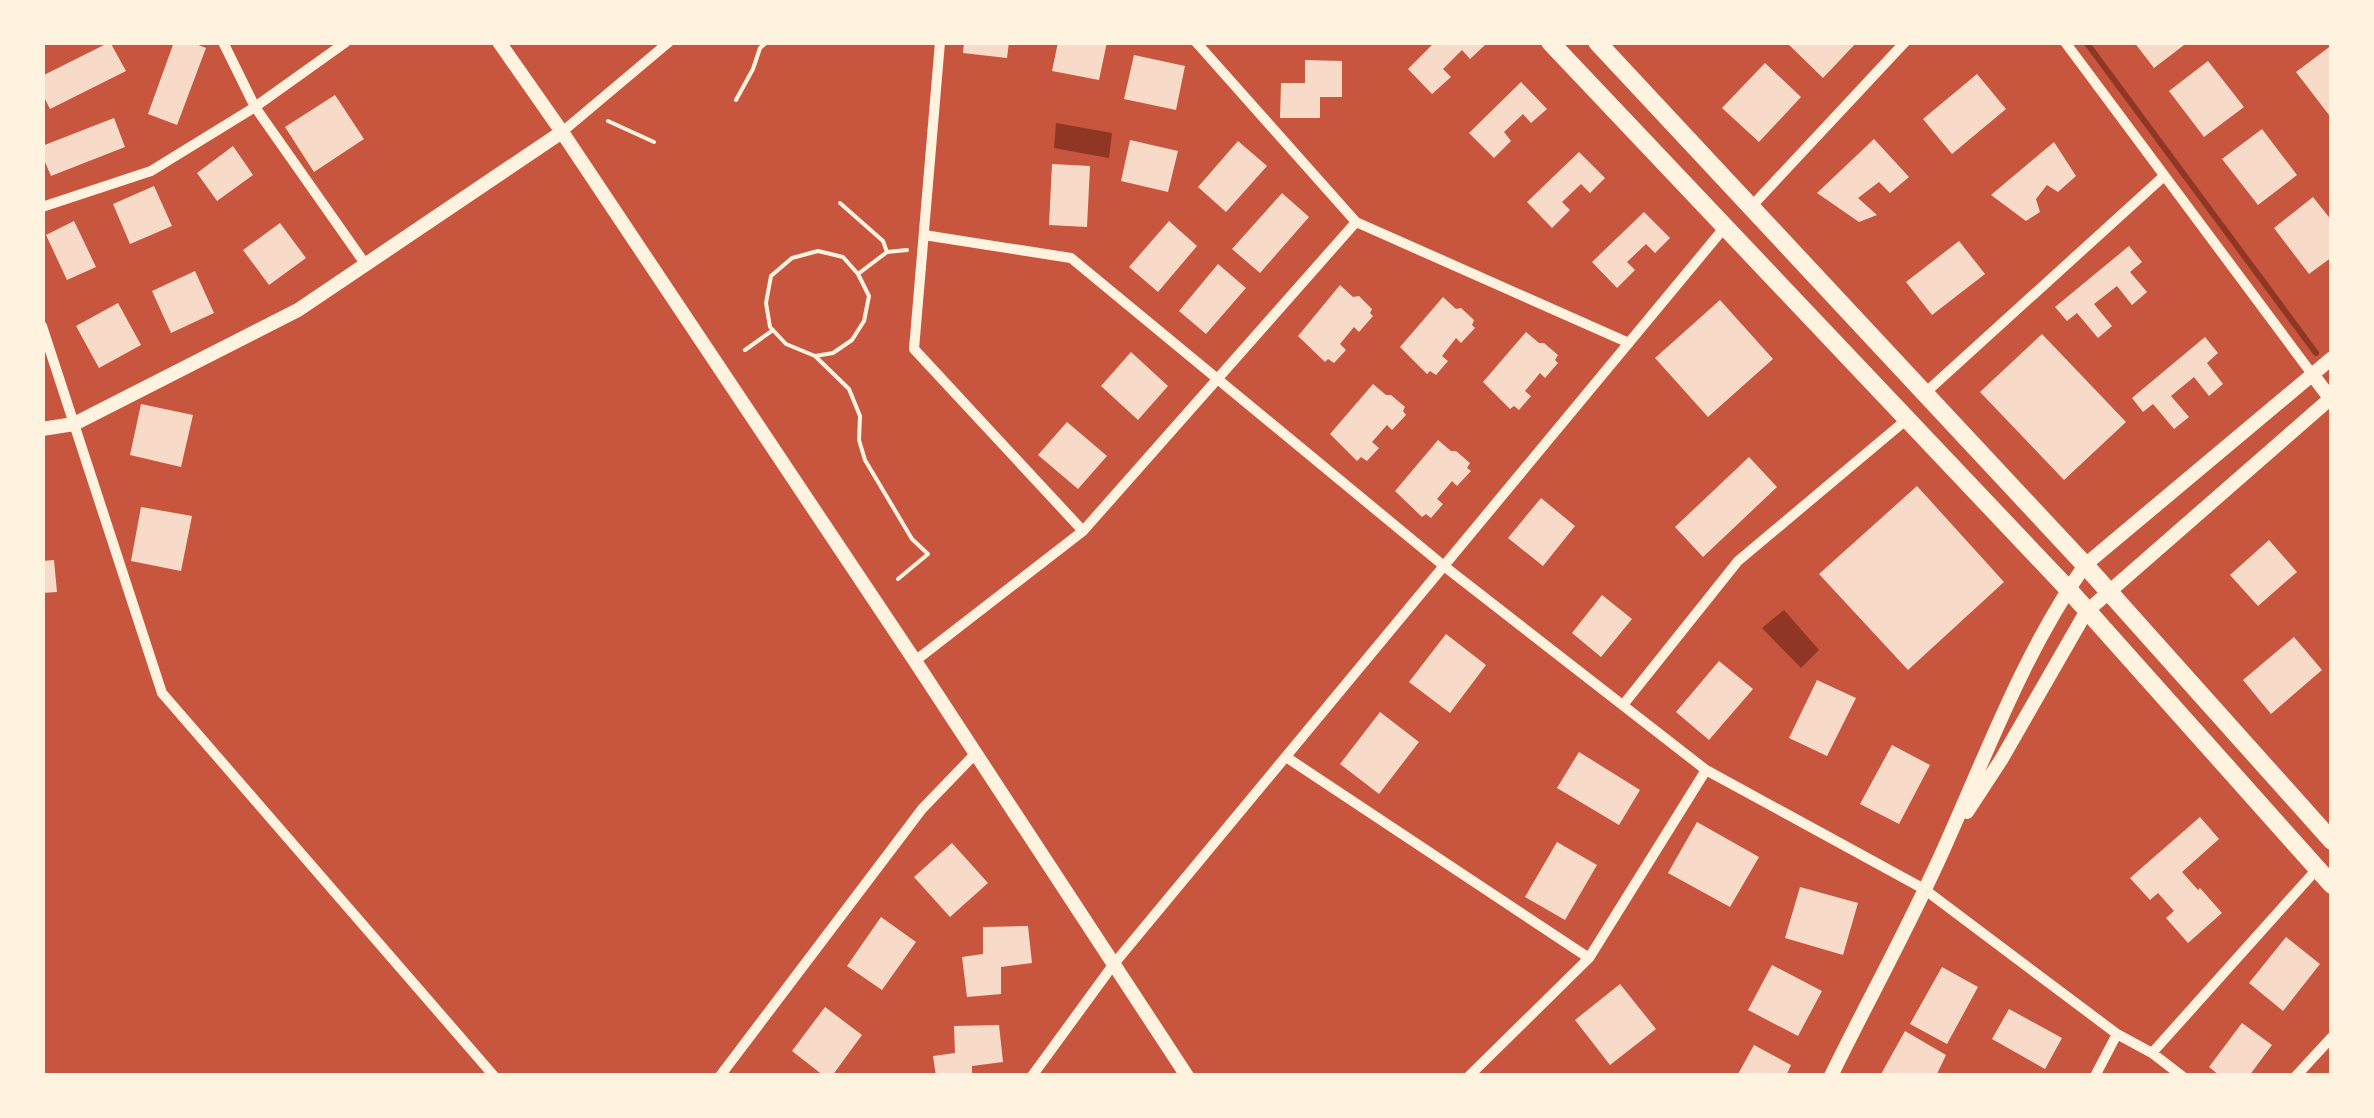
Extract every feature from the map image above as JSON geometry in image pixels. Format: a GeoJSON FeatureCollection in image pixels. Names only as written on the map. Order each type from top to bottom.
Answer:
{"type":"FeatureCollection","features":[{"type":"Feature","properties":{"kind":"main road"},"geometry":{"type":"LineString","coordinates":[[1550,42],[2068,589],[2332,886]]}},
{"type":"Feature","properties":{"kind":"main road"},"geometry":{"type":"LineString","coordinates":[[1597,42],[2108,591],[2332,841]]}},
{"type":"Feature","properties":{"kind":"street"},"geometry":{"type":"LineString","coordinates":[[222,42],[255,106],[366,265]]}},
{"type":"Feature","properties":{"kind":"street"},"geometry":{"type":"LineString","coordinates":[[42,207],[151,172],[346,42]]}},
{"type":"Feature","properties":{"kind":"street"},"geometry":{"type":"LineString","coordinates":[[498,42],[976,753],[1186,1076]]}},
{"type":"Feature","properties":{"kind":"street"},"geometry":{"type":"LineString","coordinates":[[42,429],[74,424],[298,310],[562,132],[669,42]]}},
{"type":"Feature","properties":{"kind":"street"},"geometry":{"type":"LineString","coordinates":[[940,42],[914,350],[1083,532]]}},
{"type":"Feature","properties":{"kind":"street"},"geometry":{"type":"LineString","coordinates":[[1196,42],[1356,222],[1629,343]]}},
{"type":"Feature","properties":{"kind":"street"},"geometry":{"type":"LineString","coordinates":[[1750,208],[1905,42]]}},
{"type":"Feature","properties":{"kind":"street"},"geometry":{"type":"LineString","coordinates":[[1947,841],[2001,760],[2086,612],[2331,399],[2065,42]]}},
{"type":"Feature","properties":{"kind":"street"},"geometry":{"type":"LineString","coordinates":[[1924,394],[2164,176]]}},
{"type":"Feature","properties":{"kind":"street"},"geometry":{"type":"LineString","coordinates":[[915,662],[1083,532],[1356,222]]}},
{"type":"Feature","properties":{"kind":"street"},"geometry":{"type":"LineString","coordinates":[[1032,1076],[1114,965],[1724,228]]}},
{"type":"Feature","properties":{"kind":"street"},"geometry":{"type":"LineString","coordinates":[[924,235],[1071,258],[1444,566],[1706,770],[1924,889],[2117,1034],[2182,1076]]}},
{"type":"Feature","properties":{"kind":"street"},"geometry":{"type":"LineString","coordinates":[[42,326],[162,693],[494,1076]]}},
{"type":"Feature","properties":{"kind":"street"},"geometry":{"type":"LineString","coordinates":[[1831,1076],[1947,841],[1998,721],[2084,566],[2332,358]]}},
{"type":"Feature","properties":{"kind":"street"},"geometry":{"type":"LineString","coordinates":[[1622,705],[1738,561],[1906,420]]}},
{"type":"Feature","properties":{"kind":"street"},"geometry":{"type":"LineString","coordinates":[[720,1076],[922,809],[976,753]]}},
{"type":"Feature","properties":{"kind":"street"},"geometry":{"type":"LineString","coordinates":[[1286,757],[1589,958]]}},
{"type":"Feature","properties":{"kind":"street"},"geometry":{"type":"LineString","coordinates":[[1468,1076],[1589,958],[1706,770]]}},
{"type":"Feature","properties":{"kind":"street"},"geometry":{"type":"LineString","coordinates":[[2152,1054],[2317,869]]}},
{"type":"Feature","properties":{"kind":"street"},"geometry":{"type":"LineString","coordinates":[[2095,1076],[2117,1034]]}},
{"type":"Feature","properties":{"kind":"street"},"geometry":{"type":"LineString","coordinates":[[2296,1076],[2332,1037]]}},
{"type":"Feature","properties":{"kind":"path"},"geometry":{"type":"LineString","coordinates":[[736,100],[760,48],[767,42]]}},
{"type":"Feature","properties":{"kind":"path"},"geometry":{"type":"LineString","coordinates":[[608,121],[654,142]]}},
{"type":"Feature","properties":{"kind":"path"},"geometry":{"type":"LineString","coordinates":[[840,203],[884,241],[887,252]]}},
{"type":"Feature","properties":{"kind":"path"},"geometry":{"type":"LineString","coordinates":[[858,274],[887,252],[907,250]]}},
{"type":"Feature","properties":{"kind":"path"},"geometry":{"type":"LineString","coordinates":[[814,356],[833,354],[852,340],[864,321],[869,296],[858,274],[843,257],[818,251],[792,258],[771,276],[766,303],[770,326],[786,344],[814,356],[850,389],[860,416],[859,440],[865,460],[912,539],[928,554],[898,579]]}},
{"type":"Feature","properties":{"kind":"path"},"geometry":{"type":"LineString","coordinates":[[745,350],[774,330]]}},
{"type":"Feature","properties":{"kind":"shaded area"},"geometry":{"type":"Polygon","coordinates":[[[1056,123],[1112,133],[1109,158],[1054,148],[1056,123]]]}},
{"type":"Feature","properties":{"kind":"shaded area"},"geometry":{"type":"Polygon","coordinates":[[[1784,610],[1819,650],[1801,668],[1762,628],[1784,610]]]}},
{"type":"Feature","properties":{"kind":"building"},"geometry":{"type":"Polygon","coordinates":[[[110,42],[126,71],[50,109],[42,93],[42,76],[110,42]]]}},
{"type":"Feature","properties":{"kind":"building"},"geometry":{"type":"Polygon","coordinates":[[[174,42],[191,42],[206,48],[177,125],[148,114],[174,42]]]}},
{"type":"Feature","properties":{"kind":"building"},"geometry":{"type":"Polygon","coordinates":[[[964,42],[1009,42],[1007,58],[963,53],[964,42]]]}},
{"type":"Feature","properties":{"kind":"building"},"geometry":{"type":"Polygon","coordinates":[[[1058,42],[1107,42],[1099,80],[1052,71],[1058,42]]]}},
{"type":"Feature","properties":{"kind":"building"},"geometry":{"type":"Polygon","coordinates":[[[1435,42],[1485,45],[1470,59],[1462,50],[1443,69],[1451,77],[1432,94],[1408,69],[1435,42]]]}},
{"type":"Feature","properties":{"kind":"building"},"geometry":{"type":"Polygon","coordinates":[[[1786,42],[1857,42],[1823,78],[1786,42]]]}},
{"type":"Feature","properties":{"kind":"building"},"geometry":{"type":"Polygon","coordinates":[[[2134,42],[2188,42],[2154,68],[2134,42]]]}},
{"type":"Feature","properties":{"kind":"building"},"geometry":{"type":"Polygon","coordinates":[[[2332,45],[2332,112],[2329,115],[2296,72],[2332,45]]]}},
{"type":"Feature","properties":{"kind":"building"},"geometry":{"type":"Polygon","coordinates":[[[1134,55],[1185,66],[1176,110],[1124,99],[1134,55]]]}},
{"type":"Feature","properties":{"kind":"building"},"geometry":{"type":"Polygon","coordinates":[[[1305,60],[1342,61],[1342,97],[1320,97],[1320,118],[1280,118],[1281,83],[1305,83],[1305,60]]]}},
{"type":"Feature","properties":{"kind":"building"},"geometry":{"type":"Polygon","coordinates":[[[2208,61],[2244,107],[2204,137],[2169,91],[2208,61]]]}},
{"type":"Feature","properties":{"kind":"building"},"geometry":{"type":"Polygon","coordinates":[[[1765,63],[1801,97],[1759,142],[1722,108],[1765,63]]]}},
{"type":"Feature","properties":{"kind":"building"},"geometry":{"type":"Polygon","coordinates":[[[1977,74],[2006,109],[1952,154],[1923,119],[1977,74]]]}},
{"type":"Feature","properties":{"kind":"building"},"geometry":{"type":"Polygon","coordinates":[[[1521,82],[1547,109],[1531,123],[1523,114],[1504,132],[1511,141],[1494,158],[1469,133],[1521,82]]]}},
{"type":"Feature","properties":{"kind":"building"},"geometry":{"type":"Polygon","coordinates":[[[335,95],[364,139],[314,172],[285,127],[335,95]]]}},
{"type":"Feature","properties":{"kind":"building"},"geometry":{"type":"Polygon","coordinates":[[[114,118],[125,147],[51,176],[42,146],[114,118]]]}},
{"type":"Feature","properties":{"kind":"building"},"geometry":{"type":"Polygon","coordinates":[[[2262,129],[2297,175],[2258,205],[2222,159],[2262,129]]]}},
{"type":"Feature","properties":{"kind":"building"},"geometry":{"type":"Polygon","coordinates":[[[1874,139],[1909,177],[1890,193],[1879,182],[1858,198],[1877,215],[1859,222],[1817,193],[1874,139]]]}},
{"type":"Feature","properties":{"kind":"building"},"geometry":{"type":"Polygon","coordinates":[[[1130,140],[1178,151],[1168,192],[1121,181],[1130,140]]]}},
{"type":"Feature","properties":{"kind":"building"},"geometry":{"type":"Polygon","coordinates":[[[1238,141],[1267,166],[1226,212],[1198,187],[1238,141]]]}},
{"type":"Feature","properties":{"kind":"building"},"geometry":{"type":"Polygon","coordinates":[[[2054,142],[2076,176],[2058,192],[2047,185],[2036,199],[2040,212],[2026,221],[1991,195],[2054,142]]]}},
{"type":"Feature","properties":{"kind":"building"},"geometry":{"type":"Polygon","coordinates":[[[233,146],[253,175],[217,201],[197,173],[233,146]]]}},
{"type":"Feature","properties":{"kind":"building"},"geometry":{"type":"Polygon","coordinates":[[[1579,152],[1605,178],[1590,193],[1581,184],[1562,202],[1570,210],[1552,228],[1527,202],[1579,152]]]}},
{"type":"Feature","properties":{"kind":"building"},"geometry":{"type":"Polygon","coordinates":[[[1052,164],[1090,166],[1087,227],[1049,225],[1052,164]]]}},
{"type":"Feature","properties":{"kind":"building"},"geometry":{"type":"Polygon","coordinates":[[[154,186],[172,226],[130,244],[113,204],[154,186]]]}},
{"type":"Feature","properties":{"kind":"building"},"geometry":{"type":"Polygon","coordinates":[[[1282,193],[1309,217],[1260,273],[1232,249],[1282,193]]]}},
{"type":"Feature","properties":{"kind":"building"},"geometry":{"type":"Polygon","coordinates":[[[2313,197],[2332,221],[2332,257],[2309,274],[2274,228],[2313,197]]]}},
{"type":"Feature","properties":{"kind":"building"},"geometry":{"type":"Polygon","coordinates":[[[1644,212],[1670,238],[1655,253],[1646,244],[1627,262],[1635,270],[1617,288],[1592,262],[1644,212]]]}},
{"type":"Feature","properties":{"kind":"building"},"geometry":{"type":"Polygon","coordinates":[[[74,221],[96,267],[67,280],[46,235],[74,221]]]}},
{"type":"Feature","properties":{"kind":"building"},"geometry":{"type":"Polygon","coordinates":[[[1169,221],[1197,246],[1158,292],[1129,267],[1169,221]]]}},
{"type":"Feature","properties":{"kind":"building"},"geometry":{"type":"Polygon","coordinates":[[[280,223],[306,258],[269,285],[243,250],[280,223]]]}},
{"type":"Feature","properties":{"kind":"building"},"geometry":{"type":"Polygon","coordinates":[[[1959,241],[1985,274],[1932,315],[1906,282],[1959,241]]]}},
{"type":"Feature","properties":{"kind":"building"},"geometry":{"type":"Polygon","coordinates":[[[2129,246],[2142,262],[2130,272],[2147,292],[2132,305],[2117,286],[2094,304],[2112,326],[2098,338],[2077,313],[2067,321],[2055,307],[2129,246]]]}},
{"type":"Feature","properties":{"kind":"building"},"geometry":{"type":"Polygon","coordinates":[[[1218,264],[1246,288],[1206,334],[1179,311],[1218,264]]]}},
{"type":"Feature","properties":{"kind":"building"},"geometry":{"type":"Polygon","coordinates":[[[195,271],[214,313],[171,333],[152,291],[195,271]]]}},
{"type":"Feature","properties":{"kind":"building"},"geometry":{"type":"Polygon","coordinates":[[[1340,285],[1353,297],[1359,296],[1372,309],[1373,316],[1359,332],[1354,327],[1340,344],[1346,350],[1334,363],[1328,359],[1325,362],[1298,336],[1340,285]]]}},
{"type":"Feature","properties":{"kind":"building"},"geometry":{"type":"Polygon","coordinates":[[[1443,297],[1474,320],[1475,328],[1461,343],[1456,338],[1442,356],[1448,361],[1436,375],[1430,371],[1427,374],[1400,347],[1443,297]]]}},
{"type":"Feature","properties":{"kind":"building"},"geometry":{"type":"Polygon","coordinates":[[[1720,300],[1773,359],[1708,417],[1655,358],[1720,300]]]}},
{"type":"Feature","properties":{"kind":"building"},"geometry":{"type":"Polygon","coordinates":[[[118,303],[141,345],[99,368],[76,326],[118,303]]]}},
{"type":"Feature","properties":{"kind":"building"},"geometry":{"type":"Polygon","coordinates":[[[1526,332],[1558,355],[1558,363],[1545,378],[1540,373],[1525,391],[1531,396],[1519,410],[1514,406],[1510,409],[1483,382],[1526,332]]]}},
{"type":"Feature","properties":{"kind":"building"},"geometry":{"type":"Polygon","coordinates":[[[2042,334],[2126,422],[2064,480],[1980,392],[2042,334]]]}},
{"type":"Feature","properties":{"kind":"building"},"geometry":{"type":"Polygon","coordinates":[[[2205,337],[2218,353],[2207,363],[2223,384],[2209,396],[2194,377],[2171,396],[2189,417],[2174,429],[2153,404],[2143,412],[2132,398],[2205,337]]]}},
{"type":"Feature","properties":{"kind":"building"},"geometry":{"type":"Polygon","coordinates":[[[1131,352],[1168,386],[1138,420],[1101,386],[1131,352]]]}},
{"type":"Feature","properties":{"kind":"building"},"geometry":{"type":"Polygon","coordinates":[[[1373,384],[1405,407],[1406,415],[1392,430],[1387,425],[1372,442],[1379,448],[1367,461],[1361,457],[1357,461],[1330,434],[1373,384]]]}},
{"type":"Feature","properties":{"kind":"building"},"geometry":{"type":"Polygon","coordinates":[[[141,404],[193,415],[181,467],[130,455],[141,404]]]}},
{"type":"Feature","properties":{"kind":"building"},"geometry":{"type":"Polygon","coordinates":[[[1067,422],[1107,456],[1078,489],[1038,455],[1067,422]]]}},
{"type":"Feature","properties":{"kind":"building"},"geometry":{"type":"Polygon","coordinates":[[[1438,440],[1470,463],[1467,468],[1471,471],[1457,486],[1452,481],[1437,499],[1443,504],[1431,518],[1426,514],[1422,517],[1395,491],[1438,440]]]}},
{"type":"Feature","properties":{"kind":"building"},"geometry":{"type":"Polygon","coordinates":[[[1749,457],[1777,487],[1703,557],[1675,527],[1749,457]]]}},
{"type":"Feature","properties":{"kind":"building"},"geometry":{"type":"Polygon","coordinates":[[[1917,486],[2004,582],[1908,670],[1819,574],[1917,486]]]}},
{"type":"Feature","properties":{"kind":"building"},"geometry":{"type":"Polygon","coordinates":[[[1541,498],[1575,526],[1543,566],[1508,538],[1541,498]]]}},
{"type":"Feature","properties":{"kind":"building"},"geometry":{"type":"Polygon","coordinates":[[[141,507],[192,516],[181,571],[131,561],[141,507]]]}},
{"type":"Feature","properties":{"kind":"building"},"geometry":{"type":"Polygon","coordinates":[[[2269,540],[2297,572],[2258,606],[2230,575],[2269,540]]]}},
{"type":"Feature","properties":{"kind":"building"},"geometry":{"type":"Polygon","coordinates":[[[54,560],[57,592],[42,593],[42,561],[54,560]]]}},
{"type":"Feature","properties":{"kind":"building"},"geometry":{"type":"Polygon","coordinates":[[[1602,595],[1632,619],[1601,657],[1572,633],[1602,595]]]}},
{"type":"Feature","properties":{"kind":"building"},"geometry":{"type":"Polygon","coordinates":[[[1446,634],[1486,665],[1450,713],[1409,682],[1446,634]]]}},
{"type":"Feature","properties":{"kind":"building"},"geometry":{"type":"Polygon","coordinates":[[[2294,637],[2322,670],[2271,714],[2243,680],[2294,637]]]}},
{"type":"Feature","properties":{"kind":"building"},"geometry":{"type":"Polygon","coordinates":[[[1719,661],[1753,689],[1709,740],[1676,712],[1719,661]]]}},
{"type":"Feature","properties":{"kind":"building"},"geometry":{"type":"Polygon","coordinates":[[[1817,680],[1856,698],[1827,756],[1789,738],[1817,680]]]}},
{"type":"Feature","properties":{"kind":"building"},"geometry":{"type":"Polygon","coordinates":[[[1380,712],[1419,742],[1379,794],[1340,764],[1380,712]]]}},
{"type":"Feature","properties":{"kind":"building"},"geometry":{"type":"Polygon","coordinates":[[[1892,745],[1930,765],[1899,824],[1860,804],[1892,745]]]}},
{"type":"Feature","properties":{"kind":"building"},"geometry":{"type":"Polygon","coordinates":[[[1579,752],[1640,790],[1619,825],[1557,788],[1579,752]]]}},
{"type":"Feature","properties":{"kind":"building"},"geometry":{"type":"Polygon","coordinates":[[[2200,817],[2219,839],[2182,872],[2222,913],[2188,943],[2166,918],[2174,911],[2158,893],[2150,900],[2130,878],[2200,817]]]}},
{"type":"Feature","properties":{"kind":"building"},"geometry":{"type":"Polygon","coordinates":[[[1697,822],[1759,857],[1730,907],[1668,873],[1697,822]]]}},
{"type":"Feature","properties":{"kind":"building"},"geometry":{"type":"Polygon","coordinates":[[[1557,842],[1597,865],[1565,920],[1525,897],[1557,842]]]}},
{"type":"Feature","properties":{"kind":"building"},"geometry":{"type":"Polygon","coordinates":[[[952,843],[988,883],[950,917],[914,877],[952,843]]]}},
{"type":"Feature","properties":{"kind":"building"},"geometry":{"type":"Polygon","coordinates":[[[1800,887],[1858,903],[1843,955],[1785,938],[1800,887]]]}},
{"type":"Feature","properties":{"kind":"building"},"geometry":{"type":"Polygon","coordinates":[[[881,917],[916,942],[882,990],[847,966],[881,917]]]}},
{"type":"Feature","properties":{"kind":"building"},"geometry":{"type":"Polygon","coordinates":[[[1028,926],[1032,963],[1001,967],[1001,994],[967,997],[962,957],[983,954],[983,927],[1028,926]]]}},
{"type":"Feature","properties":{"kind":"building"},"geometry":{"type":"Polygon","coordinates":[[[2286,937],[2320,964],[2283,1011],[2249,983],[2286,937]]]}},
{"type":"Feature","properties":{"kind":"building"},"geometry":{"type":"Polygon","coordinates":[[[1772,965],[1822,991],[1798,1036],[1748,1010],[1772,965]]]}},
{"type":"Feature","properties":{"kind":"building"},"geometry":{"type":"Polygon","coordinates":[[[1942,967],[1978,987],[1947,1044],[1910,1024],[1942,967]]]}},
{"type":"Feature","properties":{"kind":"building"},"geometry":{"type":"Polygon","coordinates":[[[1620,984],[1656,1029],[1610,1065],[1575,1020],[1620,984]]]}},
{"type":"Feature","properties":{"kind":"building"},"geometry":{"type":"Polygon","coordinates":[[[825,1007],[862,1035],[832,1076],[824,1076],[792,1051],[825,1007]]]}},
{"type":"Feature","properties":{"kind":"building"},"geometry":{"type":"Polygon","coordinates":[[[2009,1009],[2062,1038],[2045,1069],[1992,1039],[2009,1009]]]}},
{"type":"Feature","properties":{"kind":"building"},"geometry":{"type":"Polygon","coordinates":[[[2242,1023],[2272,1045],[2249,1076],[2220,1076],[2209,1067],[2242,1023]]]}},
{"type":"Feature","properties":{"kind":"building"},"geometry":{"type":"Polygon","coordinates":[[[999,1025],[1003,1062],[972,1066],[972,1076],[936,1076],[933,1056],[955,1053],[954,1026],[999,1025]]]}},
{"type":"Feature","properties":{"kind":"building"},"geometry":{"type":"Polygon","coordinates":[[[1905,1031],[1946,1055],[1936,1076],[1880,1076],[1905,1031]]]}},
{"type":"Feature","properties":{"kind":"building"},"geometry":{"type":"Polygon","coordinates":[[[1754,1045],[1791,1065],[1786,1076],[1737,1076],[1754,1045]]]}},
{"type":"Feature","properties":{"kind":"waterway"},"geometry":{"type":"LineString","coordinates":[[2086,42],[2316,353]]}}]}
